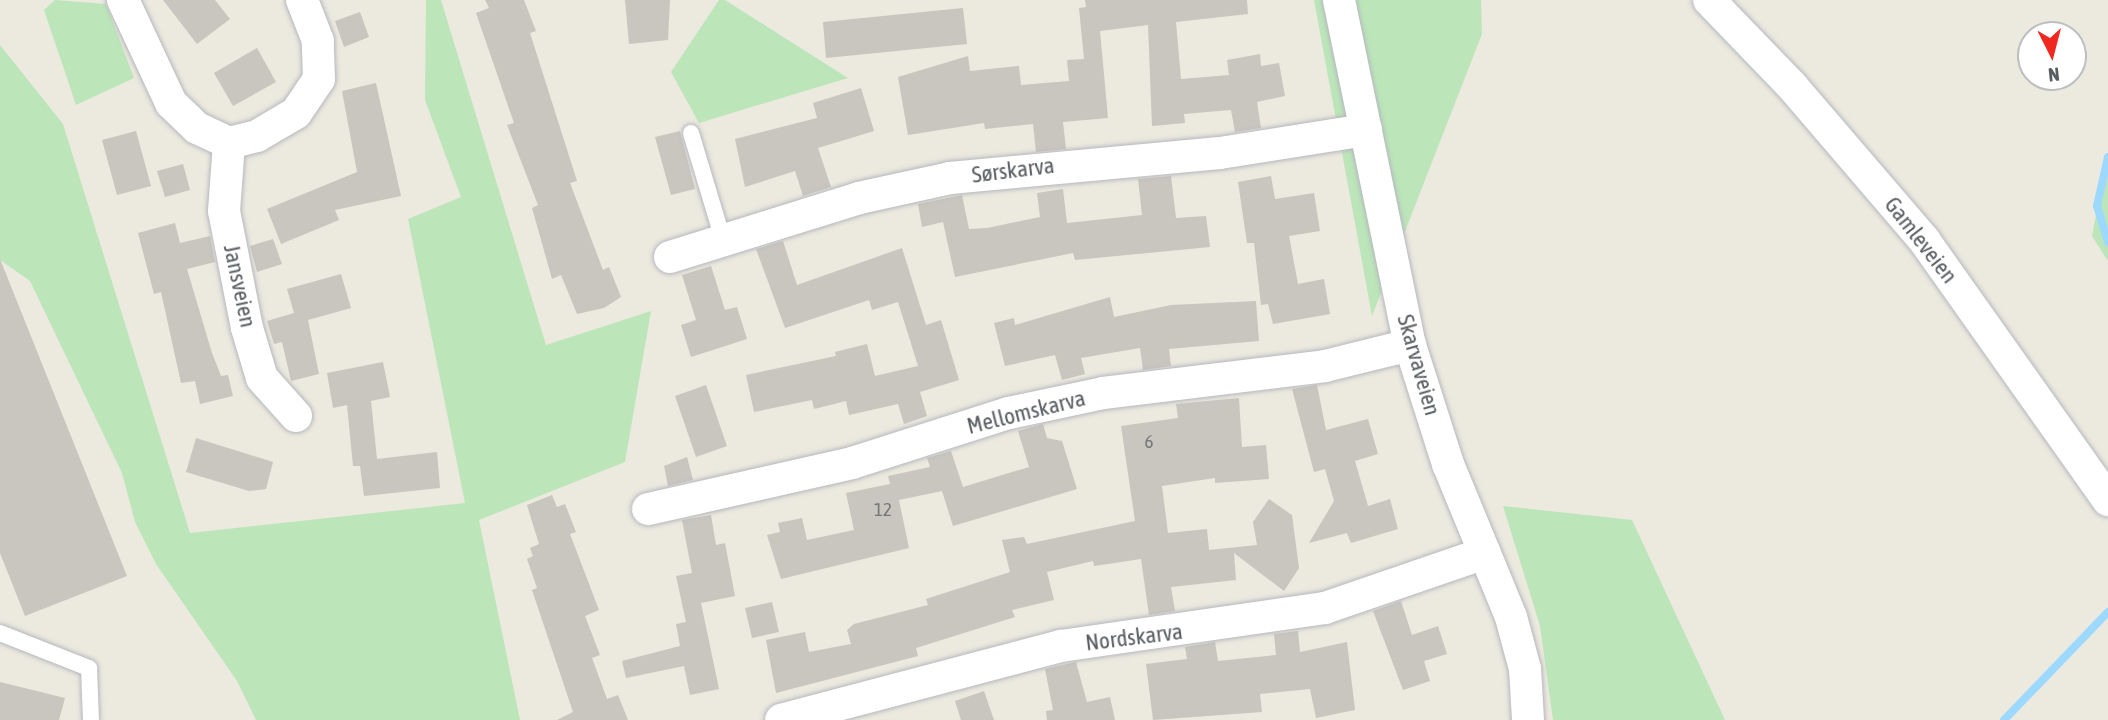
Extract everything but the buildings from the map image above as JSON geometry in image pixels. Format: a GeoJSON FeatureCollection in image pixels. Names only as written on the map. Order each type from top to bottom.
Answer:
{"type":"FeatureCollection","features":[{"type":"Feature","properties":{"kind":"street"},"geometry":{"type":"LineString","coordinates":[[123,0],[171,103],[197,128],[229,143],[257,136],[296,113],[319,79],[318,41],[302,0]]}},
{"type":"Feature","properties":{"kind":"street","name":"Skarvaveien"},"geometry":{"type":"LineString","coordinates":[[1339,0],[1410,345],[1448,464],[1485,553],[1525,669],[1528,720]]}},
{"type":"Feature","properties":{"kind":"street","name":"Gamleveien"},"geometry":{"type":"LineString","coordinates":[[1709,0],[1792,86],[1924,240],[2108,500]]}},
{"type":"Feature","properties":{"kind":"street","name":"Sørskarva"},"geometry":{"type":"LineString","coordinates":[[670,257],[859,198],[950,178],[1220,153],[1366,130]]}},
{"type":"Feature","properties":{"kind":"street","name":"Jansveien"},"geometry":{"type":"LineString","coordinates":[[229,143],[224,211],[247,328],[262,378],[296,416]]}},
{"type":"Feature","properties":{"kind":"street","name":"Mellomskarva"},"geometry":{"type":"LineString","coordinates":[[648,509],[852,463],[1022,410],[1103,393],[1325,366],[1410,345]]}},
{"type":"Feature","properties":{"kind":"street","name":"Nordskarva"},"geometry":{"type":"LineString","coordinates":[[780,720],[1061,646],[1325,608],[1485,553]]}},
{"type":"Feature","properties":{"kind":"lane"},"geometry":{"type":"LineString","coordinates":[[691,132],[723,240]]}},
{"type":"Feature","properties":{"kind":"lane"},"geometry":{"type":"LineString","coordinates":[[0,633],[89,668],[91,720]]}},
{"type":"Feature","properties":{"kind":"green space"},"geometry":{"type":"Polygon","coordinates":[[[55,0],[106,4],[134,78],[76,105],[44,10],[55,0]]]}},
{"type":"Feature","properties":{"kind":"green space"},"geometry":{"type":"Polygon","coordinates":[[[426,0],[441,0],[546,345],[651,311],[625,462],[479,520],[520,720],[256,720],[237,681],[156,564],[135,522],[122,473],[30,281],[0,260],[0,45],[63,124],[190,533],[465,503],[408,219],[461,197],[425,100],[426,0]]]}},
{"type":"Feature","properties":{"kind":"green space"},"geometry":{"type":"Polygon","coordinates":[[[719,0],[725,0],[848,78],[699,123],[671,72],[719,0]]]}},
{"type":"Feature","properties":{"kind":"green space"},"geometry":{"type":"Polygon","coordinates":[[[1314,0],[1481,0],[1482,34],[1372,316],[1314,0]]]}},
{"type":"Feature","properties":{"kind":"green space"},"geometry":{"type":"Polygon","coordinates":[[[2108,153],[2108,261],[2092,236],[2108,153]]]}},
{"type":"Feature","properties":{"kind":"green space"},"geometry":{"type":"Polygon","coordinates":[[[1503,506],[1632,520],[1725,720],[1553,720],[1540,626],[1503,506]]]}},
{"type":"Feature","properties":{"kind":"waterway"},"geometry":{"type":"LineString","coordinates":[[2108,157],[2097,206],[2108,242]]}},
{"type":"Feature","properties":{"kind":"waterway"},"geometry":{"type":"LineString","coordinates":[[2004,720],[2108,612]]}}]}
